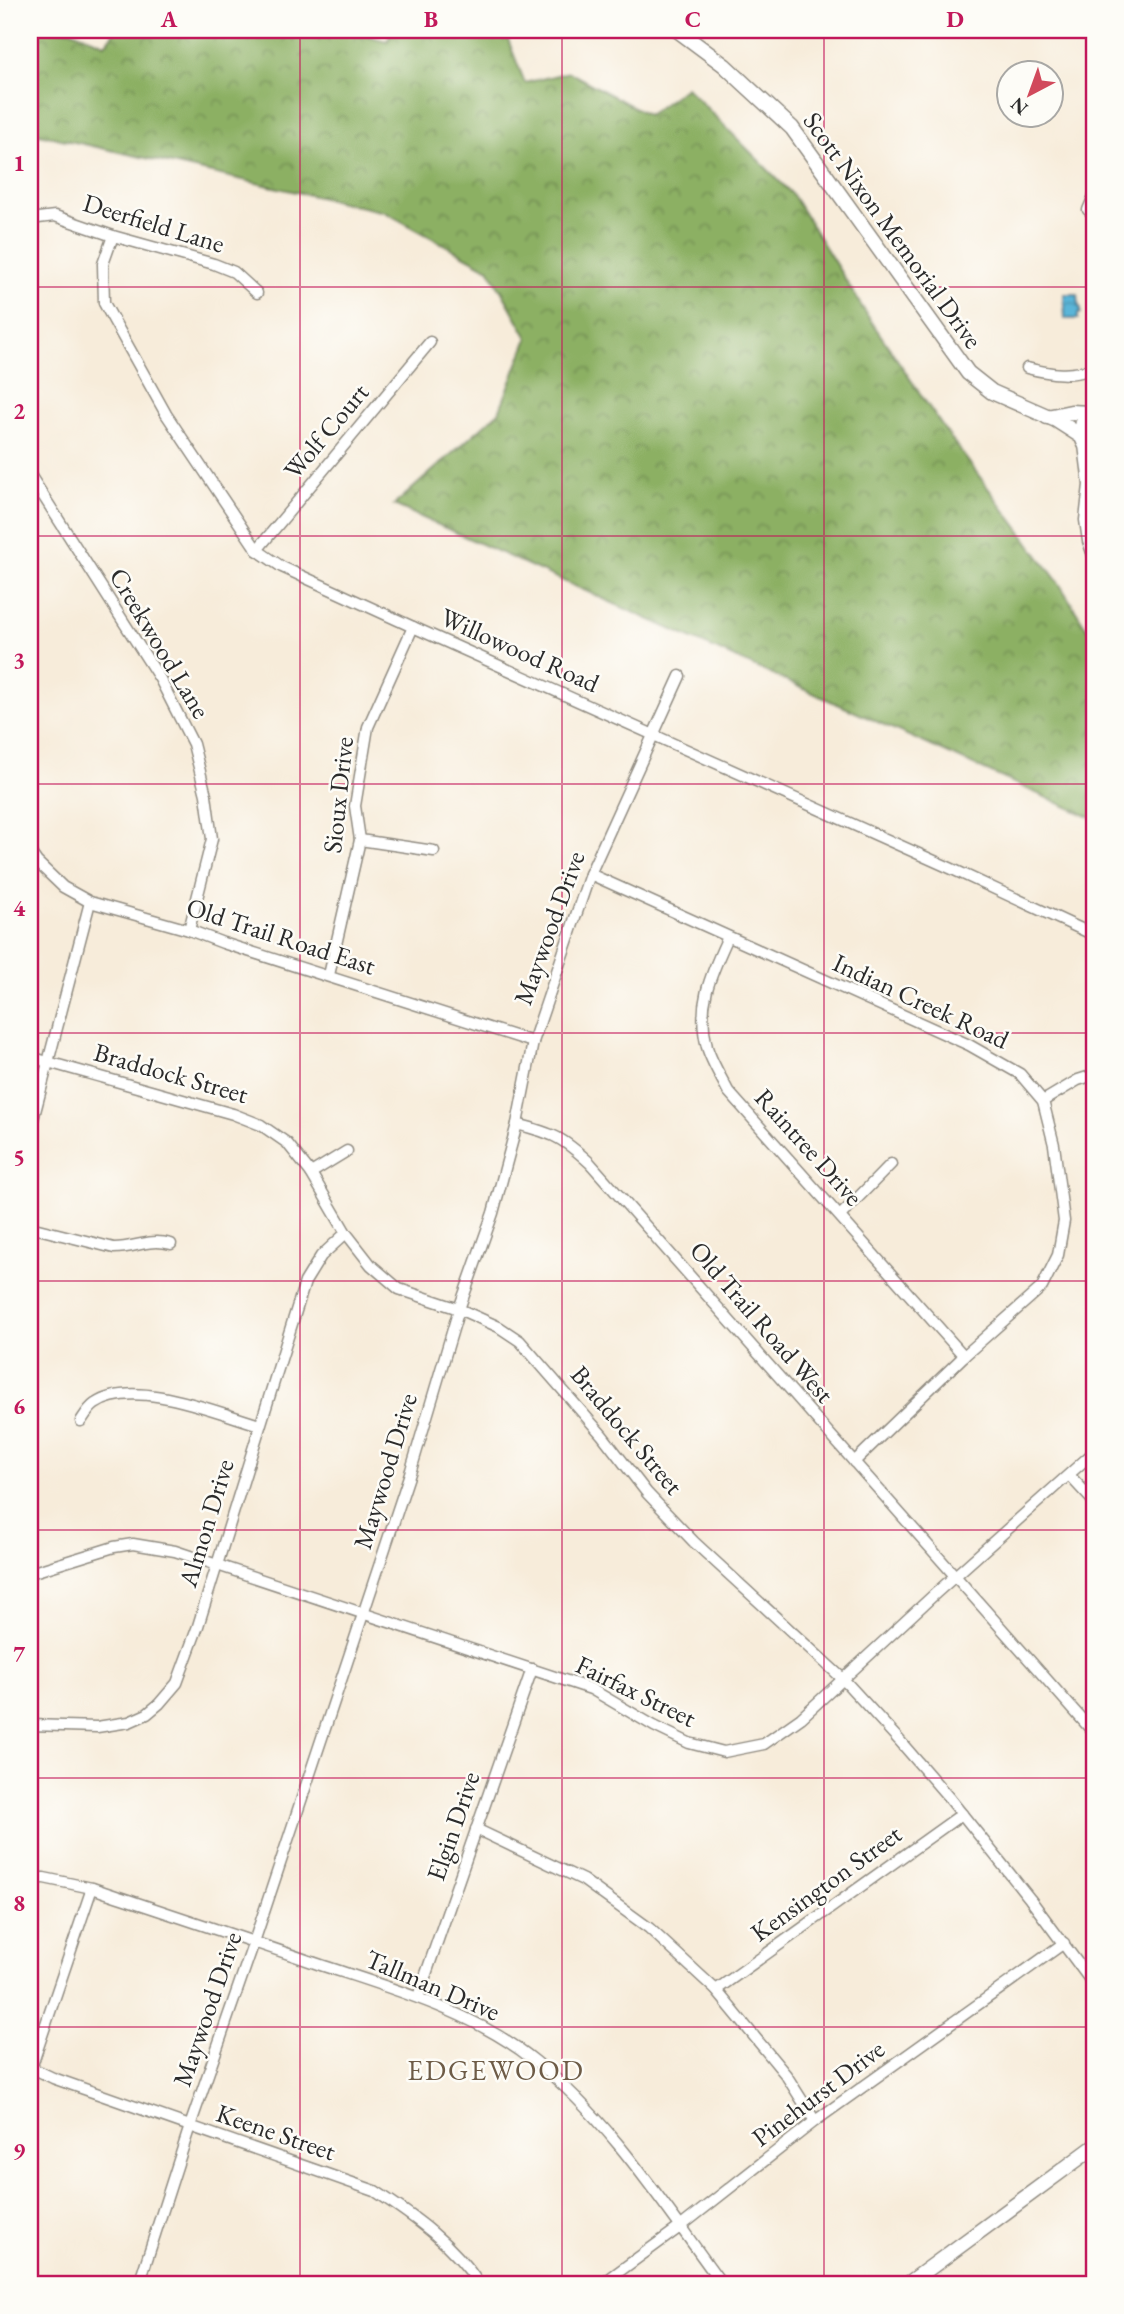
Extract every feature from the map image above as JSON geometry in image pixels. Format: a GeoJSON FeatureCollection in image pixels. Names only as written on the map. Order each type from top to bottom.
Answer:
{"type":"FeatureCollection","features":[{"type":"Feature","properties":{"kind":"main road","name":"Scott Nixon Memorial Drive"},"geometry":{"type":"LineString","coordinates":[[677,30],[724,65],[792,128],[968,373],[992,392],[1048,417],[1087,445]]}},
{"type":"Feature","properties":{"kind":"main road"},"geometry":{"type":"LineString","coordinates":[[1048,417],[1071,412],[1092,412]]}},
{"type":"Feature","properties":{"kind":"main road"},"geometry":{"type":"LineString","coordinates":[[1087,445],[1084,420],[1092,412]]}},
{"type":"Feature","properties":{"kind":"main road"},"geometry":{"type":"LineString","coordinates":[[913,2283],[1094,2147]]}},
{"type":"Feature","properties":{"kind":"street"},"geometry":{"type":"LineString","coordinates":[[1094,196],[1088,211],[1094,213]]}},
{"type":"Feature","properties":{"kind":"street","name":"Deerfield Lane"},"geometry":{"type":"LineString","coordinates":[[30,219],[55,216],[113,236],[214,264],[234,272],[257,293]]}},
{"type":"Feature","properties":{"kind":"street","name":"Willowood Road"},"geometry":{"type":"LineString","coordinates":[[113,236],[103,264],[104,303],[166,414],[257,550],[282,567],[1094,935]]}},
{"type":"Feature","properties":{"kind":"street","name":"Wolf Court"},"geometry":{"type":"LineString","coordinates":[[257,550],[430,342]]}},
{"type":"Feature","properties":{"kind":"street"},"geometry":{"type":"LineString","coordinates":[[1027,368],[1076,374],[1094,368]]}},
{"type":"Feature","properties":{"kind":"street"},"geometry":{"type":"LineString","coordinates":[[1087,445],[1092,482],[1085,520],[1094,558]]}},
{"type":"Feature","properties":{"kind":"street","name":"Creekwood Lane"},"geometry":{"type":"LineString","coordinates":[[30,475],[160,678],[193,744],[206,795],[212,839],[189,930]]}},
{"type":"Feature","properties":{"kind":"street","name":"Sioux Drive"},"geometry":{"type":"LineString","coordinates":[[329,975],[360,839],[355,806],[368,727],[413,627]]}},
{"type":"Feature","properties":{"kind":"street","name":"Maywood Drive"},"geometry":{"type":"LineString","coordinates":[[139,2284],[364,1614],[459,1310],[493,1213],[516,1124],[533,1042],[590,874],[680,676]]}},
{"type":"Feature","properties":{"kind":"street"},"geometry":{"type":"LineString","coordinates":[[360,839],[434,850]]}},
{"type":"Feature","properties":{"kind":"street","name":"Old Trail Road East"},"geometry":{"type":"LineString","coordinates":[[30,852],[63,887],[90,902],[189,930],[533,1042]]}},
{"type":"Feature","properties":{"kind":"street","name":"Indian Creek Road"},"geometry":{"type":"LineString","coordinates":[[590,874],[969,1045],[1020,1074],[1044,1101],[1054,1145],[1064,1221],[1058,1255],[1042,1287],[964,1356],[854,1462]]}},
{"type":"Feature","properties":{"kind":"street"},"geometry":{"type":"LineString","coordinates":[[30,1131],[90,902]]}},
{"type":"Feature","properties":{"kind":"street","name":"Raintree Drive"},"geometry":{"type":"LineString","coordinates":[[728,937],[711,974],[702,1010],[707,1048],[728,1091],[964,1356]]}},
{"type":"Feature","properties":{"kind":"street","name":"Braddock Street"},"geometry":{"type":"LineString","coordinates":[[30,1057],[233,1114],[261,1125],[287,1143],[311,1173],[346,1233],[372,1265],[399,1289],[499,1327],[520,1341],[602,1435],[648,1493],[694,1542],[843,1679],[899,1740],[962,1814],[1094,1985]]}},
{"type":"Feature","properties":{"kind":"street"},"geometry":{"type":"LineString","coordinates":[[1044,1101],[1077,1080],[1094,1075]]}},
{"type":"Feature","properties":{"kind":"street","name":"Old Trail Road West"},"geometry":{"type":"LineString","coordinates":[[516,1124],[548,1132],[568,1142],[590,1163],[1094,1733]]}},
{"type":"Feature","properties":{"kind":"street"},"geometry":{"type":"LineString","coordinates":[[311,1173],[347,1151]]}},
{"type":"Feature","properties":{"kind":"street"},"geometry":{"type":"LineString","coordinates":[[840,1216],[891,1164]]}},
{"type":"Feature","properties":{"kind":"street"},"geometry":{"type":"LineString","coordinates":[[30,1227],[114,1248],[156,1240],[171,1244]]}},
{"type":"Feature","properties":{"kind":"street","name":"Almon Drive"},"geometry":{"type":"LineString","coordinates":[[30,1725],[110,1726],[135,1720],[159,1704],[177,1683],[183,1673],[305,1282],[321,1256],[346,1233]]}},
{"type":"Feature","properties":{"kind":"street"},"geometry":{"type":"LineString","coordinates":[[80,1421],[93,1405],[103,1400],[142,1394],[168,1398],[260,1425]]}},
{"type":"Feature","properties":{"kind":"street","name":"Fairfax Street"},"geometry":{"type":"LineString","coordinates":[[30,1573],[99,1550],[133,1544],[175,1551],[591,1689],[689,1743],[724,1752],[764,1744],[801,1718],[1094,1452]]}},
{"type":"Feature","properties":{"kind":"street"},"geometry":{"type":"LineString","coordinates":[[1069,1475],[1094,1502]]}},
{"type":"Feature","properties":{"kind":"street","name":"Elgin Drive"},"geometry":{"type":"LineString","coordinates":[[418,1997],[531,1670]]}},
{"type":"Feature","properties":{"kind":"street","name":"Kensington Street"},"geometry":{"type":"LineString","coordinates":[[716,1990],[962,1814]]}},
{"type":"Feature","properties":{"kind":"street"},"geometry":{"type":"LineString","coordinates":[[475,1829],[583,1880],[649,1928],[716,1990],[786,2076],[815,2121]]}},
{"type":"Feature","properties":{"kind":"street","name":"Tallman Drive"},"geometry":{"type":"LineString","coordinates":[[30,1878],[44,1878],[92,1888],[418,1997],[477,2024],[535,2060],[572,2093],[609,2133],[722,2284]]}},
{"type":"Feature","properties":{"kind":"street"},"geometry":{"type":"LineString","coordinates":[[30,2069],[92,1888]]}},
{"type":"Feature","properties":{"kind":"street","name":"Pinehurst Drive"},"geometry":{"type":"LineString","coordinates":[[602,2284],[680,2227],[815,2121],[1064,1943]]}},
{"type":"Feature","properties":{"kind":"street","name":"Keene Street"},"geometry":{"type":"LineString","coordinates":[[30,2069],[375,2191],[421,2222],[466,2264],[479,2284]]}},
{"type":"Feature","properties":{"kind":"green space"},"geometry":{"type":"Polygon","coordinates":[[[30,30],[70,30],[105,44],[116,30],[345,30],[387,41],[392,30],[490,30],[508,40],[525,83],[569,72],[648,115],[686,87],[793,195],[867,315],[944,429],[1059,583],[1094,640],[1094,819],[394,505],[499,412],[528,338],[489,269],[385,212],[30,132],[30,30]]]}},
{"type":"Feature","properties":{"kind":"water"},"geometry":{"type":"Polygon","coordinates":[[[1064,294],[1078,294],[1081,313],[1078,314],[1078,319],[1065,319],[1064,294]]]}},
{"type":"Feature","properties":{"kind":"district","name":"EDGEWOOD"},"geometry":{"type":"Point","coordinates":[496,2070]}}]}
